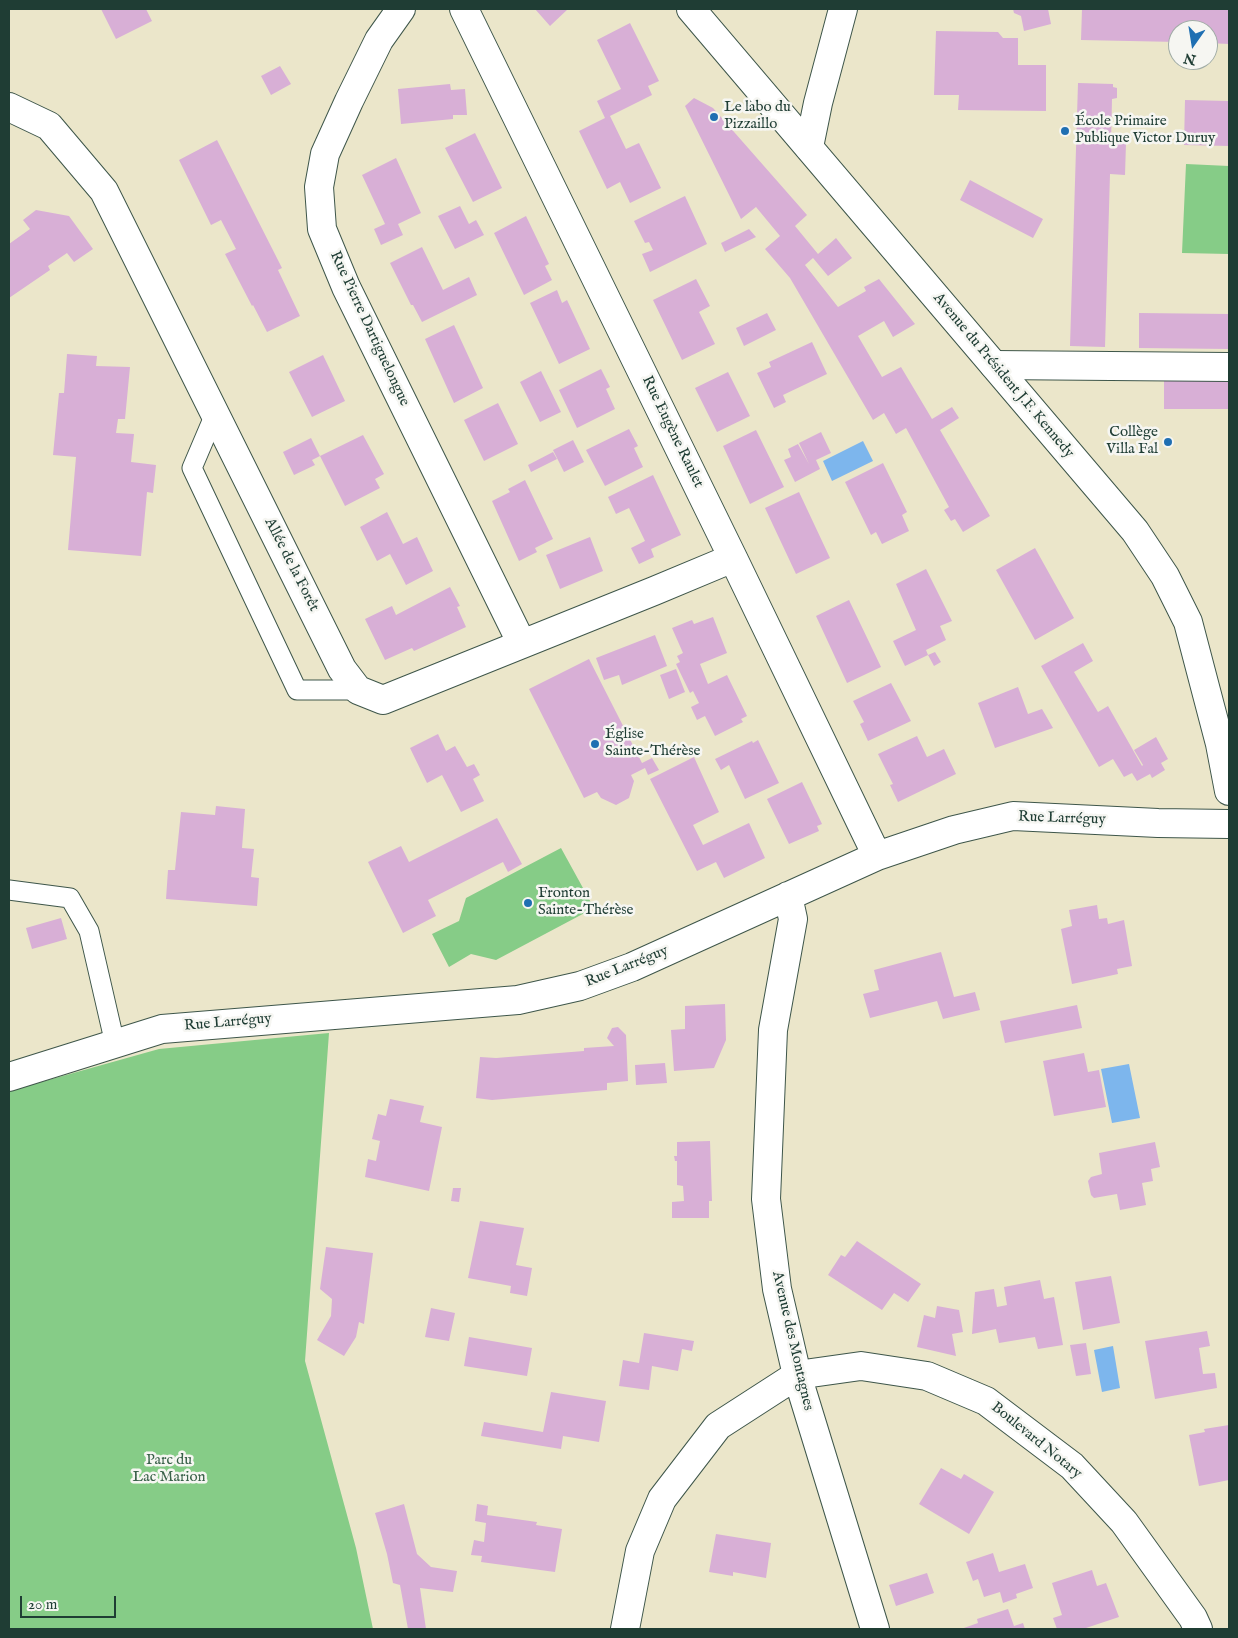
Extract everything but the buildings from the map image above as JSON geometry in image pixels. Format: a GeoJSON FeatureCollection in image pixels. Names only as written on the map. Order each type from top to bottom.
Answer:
{"type":"FeatureCollection","features":[{"type":"Feature","properties":{"kind":"street","name":"Rue Pierre Dartiguelongue"},"geometry":{"type":"LineString","coordinates":[[401,9],[379,40],[325,154],[319,187],[322,229],[346,287],[522,644]]}},
{"type":"Feature","properties":{"kind":"street","name":"Rue Eugène Raulet"},"geometry":{"type":"LineString","coordinates":[[464,9],[734,558],[877,856]]}},
{"type":"Feature","properties":{"kind":"street","name":"Avenue du Président J.F. Kennedy"},"geometry":{"type":"LineString","coordinates":[[691,9],[1135,531],[1165,576],[1188,622],[1220,744],[1229,791]]}},
{"type":"Feature","properties":{"kind":"street"},"geometry":{"type":"LineString","coordinates":[[809,147],[818,103],[843,9]]}},
{"type":"Feature","properties":{"kind":"street","name":"Allée de la Forêt"},"geometry":{"type":"LineString","coordinates":[[9,107],[48,126],[104,191],[342,669],[358,690]]}},
{"type":"Feature","properties":{"kind":"street"},"geometry":{"type":"LineString","coordinates":[[994,366],[1229,366]]}},
{"type":"Feature","properties":{"kind":"street"},"geometry":{"type":"LineString","coordinates":[[358,690],[383,700],[734,558]]}},
{"type":"Feature","properties":{"kind":"street","name":"Rue Larréguy"},"geometry":{"type":"LineString","coordinates":[[9,1077],[162,1029],[518,1000],[580,986],[632,967],[877,856],[954,830],[1013,816],[1158,823],[1229,824]]}},
{"type":"Feature","properties":{"kind":"street","name":"Avenue des Montagnes"},"geometry":{"type":"LineString","coordinates":[[788,896],[793,919],[773,1030],[766,1199],[777,1289],[797,1375],[875,1629]]}},
{"type":"Feature","properties":{"kind":"street","name":"Boulevard Notary"},"geometry":{"type":"LineString","coordinates":[[626,1629],[640,1551],[662,1499],[718,1426],[797,1375],[861,1366],[927,1376],[986,1401],[1072,1466],[1124,1522],[1193,1618],[1198,1629]]}},
{"type":"Feature","properties":{"kind":"lane"},"geometry":{"type":"LineString","coordinates":[[215,414],[192,468],[297,690],[358,690]]}},
{"type":"Feature","properties":{"kind":"lane"},"geometry":{"type":"LineString","coordinates":[[9,890],[70,898],[89,931],[115,1044]]}},
{"type":"Feature","properties":{"kind":"green space"},"geometry":{"type":"Polygon","coordinates":[[[1186,164],[1229,166],[1229,254],[1182,253],[1186,164]]]}},
{"type":"Feature","properties":{"kind":"green space","name":"Fronton Sainte-Thérèse"},"geometry":{"type":"Polygon","coordinates":[[[561,848],[594,908],[496,960],[471,954],[449,967],[432,934],[459,921],[466,898],[561,848]]]}},
{"type":"Feature","properties":{"kind":"green space","name":"Parc du Lac Marion"},"geometry":{"type":"Polygon","coordinates":[[[329,1033],[305,1361],[356,1548],[373,1629],[9,1629],[9,1091],[159,1049],[329,1033]]]}},
{"type":"Feature","properties":{"kind":"water"},"geometry":{"type":"Polygon","coordinates":[[[863,441],[873,461],[832,481],[823,461],[863,441]]]}},
{"type":"Feature","properties":{"kind":"water"},"geometry":{"type":"Polygon","coordinates":[[[1129,1064],[1140,1118],[1112,1123],[1101,1069],[1129,1064]]]}},
{"type":"Feature","properties":{"kind":"water"},"geometry":{"type":"Polygon","coordinates":[[[1113,1346],[1120,1388],[1102,1392],[1094,1350],[1113,1346]]]}},
{"type":"Feature","properties":{"kind":"place","name":"Le labo du Pizzaillo"},"geometry":{"type":"Point","coordinates":[714,117]}},
{"type":"Feature","properties":{"kind":"place","name":"École Primaire Publique Victor Duruy"},"geometry":{"type":"Point","coordinates":[1065,131]}},
{"type":"Feature","properties":{"kind":"place","name":"Collège Villa Fal"},"geometry":{"type":"Point","coordinates":[1168,442]}},
{"type":"Feature","properties":{"kind":"place","name":"Église Sainte-Thérèse"},"geometry":{"type":"Point","coordinates":[595,744]}},
{"type":"Feature","properties":{"kind":"place","name":"Fronton Sainte-Thérèse"},"geometry":{"type":"Point","coordinates":[528,903]}}]}
